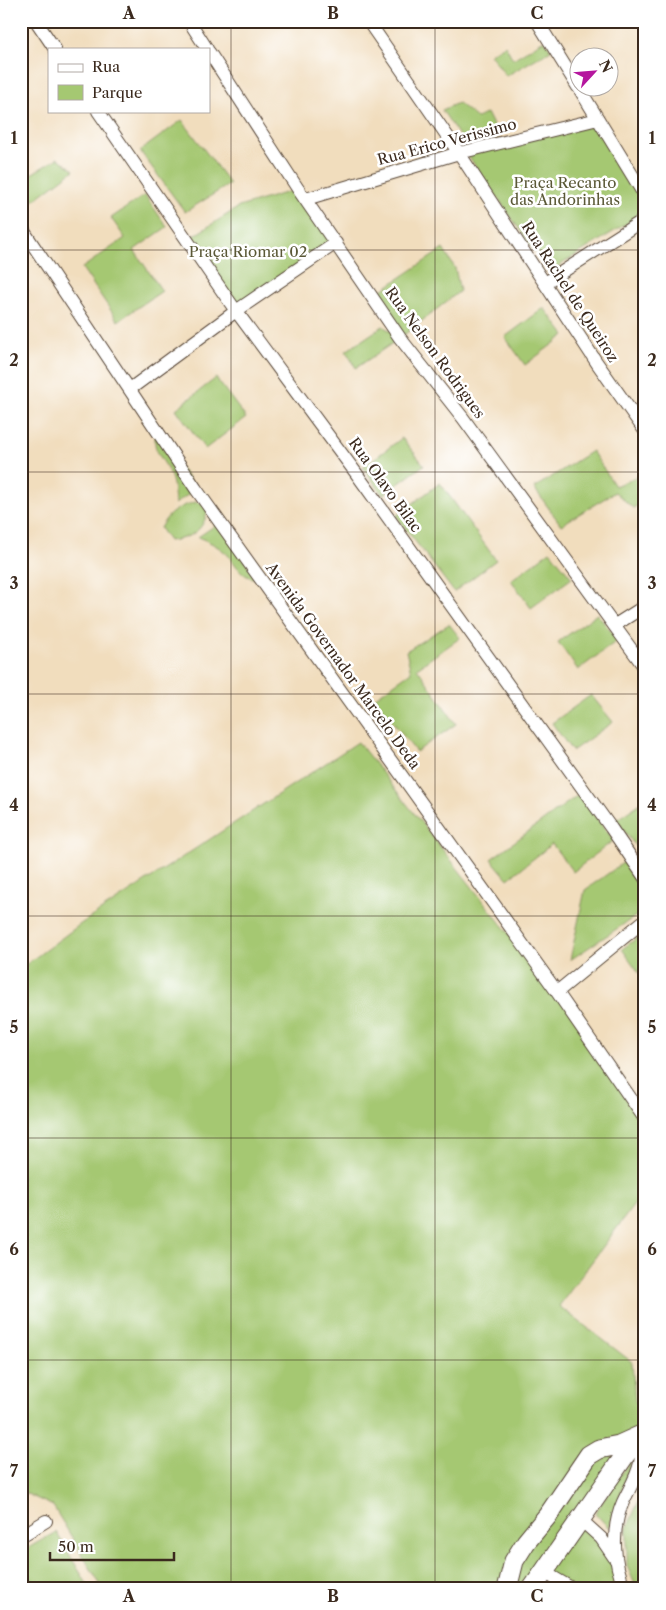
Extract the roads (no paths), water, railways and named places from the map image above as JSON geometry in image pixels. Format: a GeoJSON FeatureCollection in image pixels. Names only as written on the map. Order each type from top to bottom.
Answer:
{"type":"FeatureCollection","features":[{"type":"Feature","properties":{"kind":"street"},"geometry":{"type":"LineString","coordinates":[[36,21],[54,48]]}},
{"type":"Feature","properties":{"kind":"street","name":"Rua Nelson Rodrigues"},"geometry":{"type":"LineString","coordinates":[[189,21],[207,48]]}},
{"type":"Feature","properties":{"kind":"street","name":"Rua Rachel de Queiroz"},"geometry":{"type":"LineString","coordinates":[[368,21],[545,283],[596,363],[645,431]]}},
{"type":"Feature","properties":{"kind":"street"},"geometry":{"type":"LineString","coordinates":[[537,21],[568,70]]}},
{"type":"Feature","properties":{"kind":"street","name":"Rua Nelson Rodrigues"},"geometry":{"type":"LineString","coordinates":[[210,53],[400,338],[463,418],[645,668]]}},
{"type":"Feature","properties":{"kind":"street"},"geometry":{"type":"LineString","coordinates":[[586,98],[645,196]]}},
{"type":"Feature","properties":{"kind":"street","name":"Rua Olavo Bilac"},"geometry":{"type":"LineString","coordinates":[[99,112],[236,311],[362,481],[645,878]]}},
{"type":"Feature","properties":{"kind":"street","name":"Rua Erico Verissimo"},"geometry":{"type":"LineString","coordinates":[[306,199],[458,153],[598,119]]}},
{"type":"Feature","properties":{"kind":"street"},"geometry":{"type":"LineString","coordinates":[[545,283],[645,219]]}},
{"type":"Feature","properties":{"kind":"street","name":"Avenida Governador Marcelo Deda"},"geometry":{"type":"LineString","coordinates":[[21,228],[196,489],[557,992],[645,1119]]}},
{"type":"Feature","properties":{"kind":"street"},"geometry":{"type":"LineString","coordinates":[[130,389],[236,311],[336,243]]}},
{"type":"Feature","properties":{"kind":"street"},"geometry":{"type":"LineString","coordinates":[[614,625],[645,606]]}},
{"type":"Feature","properties":{"kind":"street"},"geometry":{"type":"LineString","coordinates":[[557,992],[645,920]]}},
{"type":"Feature","properties":{"kind":"street"},"geometry":{"type":"LineString","coordinates":[[507,1589],[514,1561],[589,1455],[599,1449],[619,1445],[642,1432]]}},
{"type":"Feature","properties":{"kind":"street"},"geometry":{"type":"LineString","coordinates":[[532,1589],[642,1432]]}},
{"type":"Feature","properties":{"kind":"street"},"geometry":{"type":"LineString","coordinates":[[625,1589],[616,1560],[615,1535],[617,1518],[641,1462],[642,1432]]}},
{"type":"Feature","properties":{"kind":"street"},"geometry":{"type":"LineString","coordinates":[[549,1514],[580,1520],[601,1538],[616,1560]]}},
{"type":"Feature","properties":{"kind":"street"},"geometry":{"type":"LineString","coordinates":[[21,1536],[46,1521]]}},
{"type":"Feature","properties":{"kind":"street"},"geometry":{"type":"LineString","coordinates":[[526,1542],[526,1551],[530,1559],[544,1572],[573,1589]]}},
{"type":"Feature","properties":{"kind":"park label","name":"Praça Recanto das Andorinhas"},"geometry":{"type":"Point","coordinates":[565,192]}},
{"type":"Feature","properties":{"kind":"park label","name":"Praça Riomar 02"},"geometry":{"type":"Point","coordinates":[248,252]}}]}
